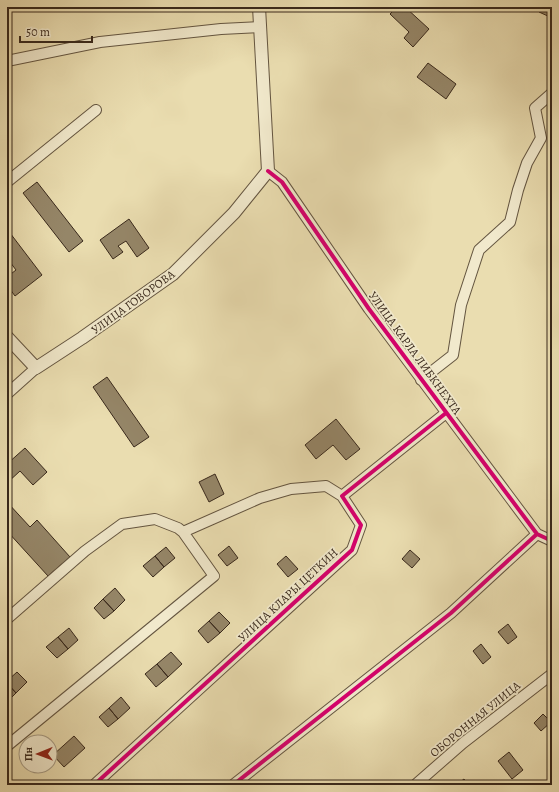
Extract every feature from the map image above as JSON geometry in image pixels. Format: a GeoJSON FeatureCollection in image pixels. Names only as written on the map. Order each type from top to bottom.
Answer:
{"type":"FeatureCollection","features":[{"type":"Feature","properties":{"kind":"street"},"geometry":{"type":"LineString","coordinates":[[259,7],[268,171]]}},
{"type":"Feature","properties":{"kind":"street"},"geometry":{"type":"LineString","coordinates":[[7,61],[100,42],[221,29],[261,27]]}},
{"type":"Feature","properties":{"kind":"street"},"geometry":{"type":"LineString","coordinates":[[422,380],[453,355],[461,305],[479,250],[510,222],[527,163],[541,138],[535,108],[552,93]]}},
{"type":"Feature","properties":{"kind":"street"},"geometry":{"type":"LineString","coordinates":[[7,182],[96,110]]}},
{"type":"Feature","properties":{"kind":"street","name":"УЛИЦА ГОВОРОВА"},"geometry":{"type":"LineString","coordinates":[[7,394],[36,368],[174,274],[234,213],[268,171]]}},
{"type":"Feature","properties":{"kind":"street","name":"УЛИЦА КАРЛА ЛИБКНЕХТА"},"geometry":{"type":"LineString","coordinates":[[268,171],[282,182],[369,309],[537,534],[552,541]]}},
{"type":"Feature","properties":{"kind":"street"},"geometry":{"type":"LineString","coordinates":[[7,337],[36,368]]}},
{"type":"Feature","properties":{"kind":"street"},"geometry":{"type":"LineString","coordinates":[[183,532],[260,498],[291,489],[326,486],[342,496],[446,413]]}},
{"type":"Feature","properties":{"kind":"street","name":"УЛИЦА КЛАРЫ ЦЕТКИН"},"geometry":{"type":"LineString","coordinates":[[94,785],[352,550],[361,525],[342,496]]}},
{"type":"Feature","properties":{"kind":"street"},"geometry":{"type":"LineString","coordinates":[[7,619],[85,551],[122,524],[155,519],[178,528],[183,532],[214,576],[7,746]]}},
{"type":"Feature","properties":{"kind":"street"},"geometry":{"type":"LineString","coordinates":[[233,785],[451,613],[537,534]]}},
{"type":"Feature","properties":{"kind":"street","name":"ОБОРОННАЯ УЛИЦА"},"geometry":{"type":"LineString","coordinates":[[415,785],[463,743],[552,674]]}},
{"type":"Feature","properties":{"kind":"building"},"geometry":{"type":"Polygon","coordinates":[[[397,7],[405,7],[429,29],[413,47],[404,38],[409,32],[390,14],[397,7]]]}},
{"type":"Feature","properties":{"kind":"building"},"geometry":{"type":"Polygon","coordinates":[[[541,7],[552,7],[550,17],[539,12],[541,7]]]}},
{"type":"Feature","properties":{"kind":"building"},"geometry":{"type":"Polygon","coordinates":[[[428,63],[456,84],[446,99],[417,77],[428,63]]]}},
{"type":"Feature","properties":{"kind":"building"},"geometry":{"type":"Polygon","coordinates":[[[37,182],[83,241],[69,252],[23,193],[37,182]]]}},
{"type":"Feature","properties":{"kind":"building"},"geometry":{"type":"Polygon","coordinates":[[[129,219],[149,248],[137,257],[126,241],[118,246],[123,252],[113,259],[100,240],[129,219]]]}},
{"type":"Feature","properties":{"kind":"building"},"geometry":{"type":"Polygon","coordinates":[[[7,229],[42,275],[15,296],[7,285],[7,277],[16,270],[7,258],[7,229]]]}},
{"type":"Feature","properties":{"kind":"building"},"geometry":{"type":"Polygon","coordinates":[[[107,377],[149,437],[134,447],[93,387],[107,377]]]}},
{"type":"Feature","properties":{"kind":"building"},"geometry":{"type":"Polygon","coordinates":[[[336,419],[360,449],[346,460],[333,445],[316,459],[305,445],[336,419]]]}},
{"type":"Feature","properties":{"kind":"building"},"geometry":{"type":"Polygon","coordinates":[[[25,448],[47,472],[33,485],[20,471],[7,483],[7,464],[25,448]]]}},
{"type":"Feature","properties":{"kind":"building"},"geometry":{"type":"Polygon","coordinates":[[[215,474],[224,494],[209,502],[199,482],[215,474]]]}},
{"type":"Feature","properties":{"kind":"building"},"geometry":{"type":"Polygon","coordinates":[[[7,502],[30,527],[37,520],[70,557],[48,576],[7,531],[7,502]]]}},
{"type":"Feature","properties":{"kind":"building"},"geometry":{"type":"Polygon","coordinates":[[[229,546],[238,558],[227,566],[218,555],[229,546]]]}},
{"type":"Feature","properties":{"kind":"building"},"geometry":{"type":"Polygon","coordinates":[[[166,547],[175,558],[164,567],[155,556],[166,547]]]}},
{"type":"Feature","properties":{"kind":"building"},"geometry":{"type":"Polygon","coordinates":[[[410,550],[420,559],[412,568],[402,559],[410,550]]]}},
{"type":"Feature","properties":{"kind":"building"},"geometry":{"type":"Polygon","coordinates":[[[155,556],[164,567],[153,577],[143,566],[155,556]]]}},
{"type":"Feature","properties":{"kind":"building"},"geometry":{"type":"Polygon","coordinates":[[[286,556],[298,569],[288,577],[277,564],[286,556]]]}},
{"type":"Feature","properties":{"kind":"building"},"geometry":{"type":"Polygon","coordinates":[[[115,588],[125,600],[114,611],[103,599],[115,588]]]}},
{"type":"Feature","properties":{"kind":"building"},"geometry":{"type":"Polygon","coordinates":[[[103,599],[114,611],[104,619],[94,608],[103,599]]]}},
{"type":"Feature","properties":{"kind":"building"},"geometry":{"type":"Polygon","coordinates":[[[219,612],[230,623],[220,633],[209,621],[219,612]]]}},
{"type":"Feature","properties":{"kind":"building"},"geometry":{"type":"Polygon","coordinates":[[[209,621],[220,633],[208,643],[198,631],[209,621]]]}},
{"type":"Feature","properties":{"kind":"building"},"geometry":{"type":"Polygon","coordinates":[[[508,624],[517,637],[508,644],[498,632],[508,624]]]}},
{"type":"Feature","properties":{"kind":"building"},"geometry":{"type":"Polygon","coordinates":[[[69,628],[78,640],[68,649],[58,637],[69,628]]]}},
{"type":"Feature","properties":{"kind":"building"},"geometry":{"type":"Polygon","coordinates":[[[58,637],[68,649],[57,658],[46,647],[58,637]]]}},
{"type":"Feature","properties":{"kind":"building"},"geometry":{"type":"Polygon","coordinates":[[[481,644],[491,657],[483,664],[473,651],[481,644]]]}},
{"type":"Feature","properties":{"kind":"building"},"geometry":{"type":"Polygon","coordinates":[[[171,652],[182,664],[168,677],[157,664],[171,652]]]}},
{"type":"Feature","properties":{"kind":"building"},"geometry":{"type":"Polygon","coordinates":[[[157,664],[168,677],[156,687],[145,674],[157,664]]]}},
{"type":"Feature","properties":{"kind":"building"},"geometry":{"type":"Polygon","coordinates":[[[17,672],[27,682],[16,693],[7,681],[17,672]]]}},
{"type":"Feature","properties":{"kind":"building"},"geometry":{"type":"Polygon","coordinates":[[[7,683],[16,693],[8,701],[7,700],[7,683]]]}},
{"type":"Feature","properties":{"kind":"building"},"geometry":{"type":"Polygon","coordinates":[[[121,697],[130,708],[118,719],[109,708],[121,697]]]}},
{"type":"Feature","properties":{"kind":"building"},"geometry":{"type":"Polygon","coordinates":[[[109,708],[118,719],[108,727],[99,717],[109,708]]]}},
{"type":"Feature","properties":{"kind":"building"},"geometry":{"type":"Polygon","coordinates":[[[543,714],[551,722],[541,731],[534,723],[543,714]]]}},
{"type":"Feature","properties":{"kind":"building"},"geometry":{"type":"Polygon","coordinates":[[[74,736],[85,748],[64,767],[58,760],[58,750],[74,736]]]}},
{"type":"Feature","properties":{"kind":"building"},"geometry":{"type":"Polygon","coordinates":[[[509,752],[523,770],[512,779],[498,761],[509,752]]]}},
{"type":"Feature","properties":{"kind":"building"},"geometry":{"type":"Polygon","coordinates":[[[464,779],[469,785],[456,785],[464,779]]]}},
{"type":"Feature","properties":{"kind":"cycle path"},"geometry":{"type":"LineString","coordinates":[[268,171],[282,182],[369,309],[537,534],[552,541]]}},
{"type":"Feature","properties":{"kind":"cycle path"},"geometry":{"type":"LineString","coordinates":[[94,785],[352,550],[361,525],[342,496],[446,413]]}},
{"type":"Feature","properties":{"kind":"cycle path"},"geometry":{"type":"LineString","coordinates":[[233,785],[451,613],[537,534]]}}]}
